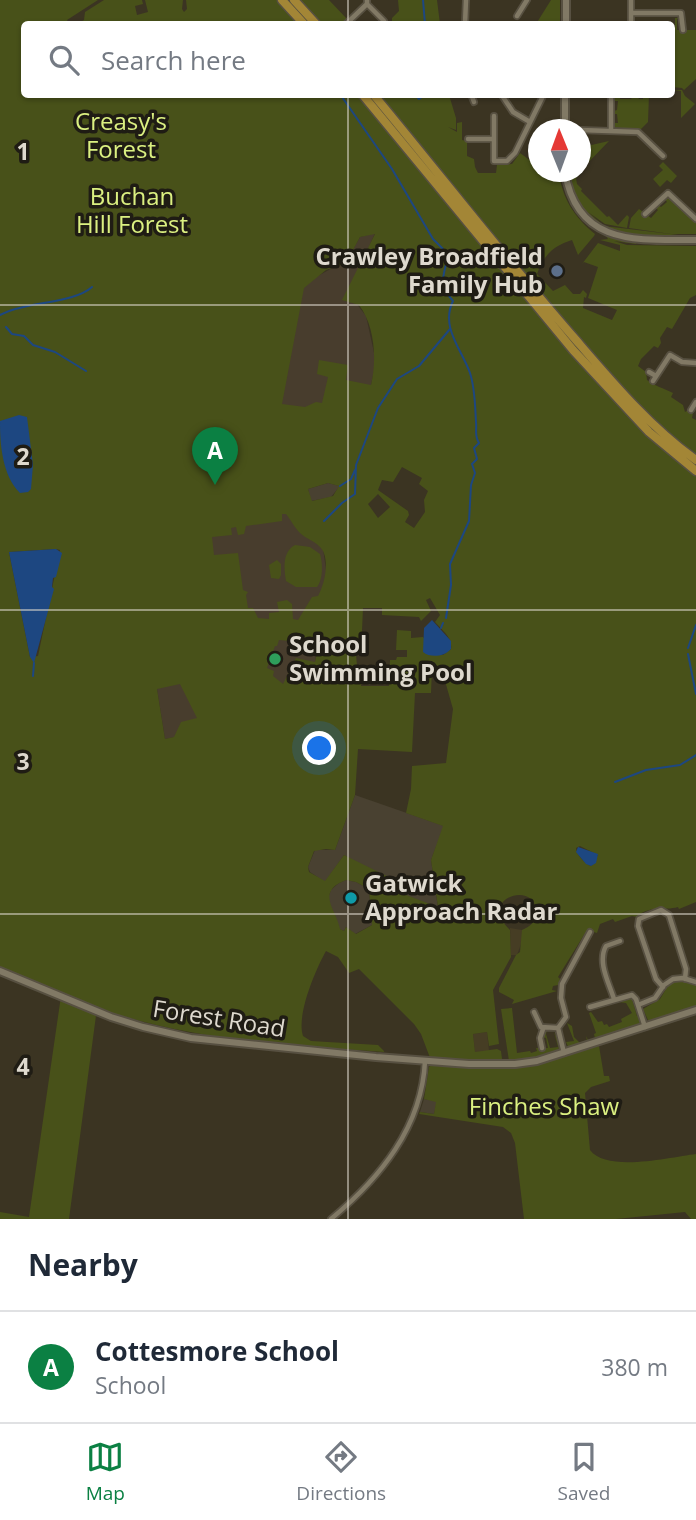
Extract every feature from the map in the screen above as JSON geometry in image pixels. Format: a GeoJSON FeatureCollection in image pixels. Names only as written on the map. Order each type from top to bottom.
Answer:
{"type":"FeatureCollection","features":[{"type":"Feature","properties":{"kind":"highway"},"geometry":{"type":"LineString","coordinates":[[282,0],[301,21]]}},
{"type":"Feature","properties":{"kind":"highway"},"geometry":{"type":"LineString","coordinates":[[294,0],[313,21]]}},
{"type":"Feature","properties":{"kind":"highway"},"geometry":{"type":"LineString","coordinates":[[365,98],[573,350],[649,432],[696,471]]}},
{"type":"Feature","properties":{"kind":"highway"},"geometry":{"type":"LineString","coordinates":[[376,98],[593,360],[645,415],[696,460]]}},
{"type":"Feature","properties":{"kind":"street"},"geometry":{"type":"LineString","coordinates":[[465,21],[466,0]]}},
{"type":"Feature","properties":{"kind":"street"},"geometry":{"type":"LineString","coordinates":[[517,16],[527,0]]}},
{"type":"Feature","properties":{"kind":"street"},"geometry":{"type":"LineString","coordinates":[[566,0],[566,21]]}},
{"type":"Feature","properties":{"kind":"street"},"geometry":{"type":"LineString","coordinates":[[631,0],[631,21]]}},
{"type":"Feature","properties":{"kind":"street"},"geometry":{"type":"LineString","coordinates":[[349,21],[367,2],[384,21]]}},
{"type":"Feature","properties":{"kind":"street"},"geometry":{"type":"LineString","coordinates":[[631,13],[681,13],[683,30]]}},
{"type":"Feature","properties":{"kind":"street"},"geometry":{"type":"LineString","coordinates":[[472,98],[474,102]]}},
{"type":"Feature","properties":{"kind":"street"},"geometry":{"type":"LineString","coordinates":[[504,98],[513,112],[528,121]]}},
{"type":"Feature","properties":{"kind":"street"},"geometry":{"type":"LineString","coordinates":[[532,119],[542,98]]}},
{"type":"Feature","properties":{"kind":"street"},"geometry":{"type":"LineString","coordinates":[[565,98],[565,119]]}},
{"type":"Feature","properties":{"kind":"street"},"geometry":{"type":"LineString","coordinates":[[611,98],[611,130]]}},
{"type":"Feature","properties":{"kind":"street"},"geometry":{"type":"LineString","coordinates":[[494,116],[494,170]]}},
{"type":"Feature","properties":{"kind":"street"},"geometry":{"type":"LineString","coordinates":[[494,161],[511,158],[528,126]]}},
{"type":"Feature","properties":{"kind":"street"},"geometry":{"type":"LineString","coordinates":[[591,130],[638,132],[663,156]]}},
{"type":"Feature","properties":{"kind":"street"},"geometry":{"type":"LineString","coordinates":[[468,139],[494,139]]}},
{"type":"Feature","properties":{"kind":"street"},"geometry":{"type":"LineString","coordinates":[[568,182],[580,211],[589,222],[603,231],[631,239],[696,240]]}},
{"type":"Feature","properties":{"kind":"street"},"geometry":{"type":"LineString","coordinates":[[645,215],[668,193],[696,219]]}},
{"type":"Feature","properties":{"kind":"street"},"geometry":{"type":"LineString","coordinates":[[664,351],[681,362],[696,363]]}},
{"type":"Feature","properties":{"kind":"street"},"geometry":{"type":"LineString","coordinates":[[649,372],[654,378],[670,355]]}},
{"type":"Feature","properties":{"kind":"street"},"geometry":{"type":"LineString","coordinates":[[691,410],[695,404]]}},
{"type":"Feature","properties":{"kind":"street"},"geometry":{"type":"LineString","coordinates":[[663,987],[656,980],[638,926],[638,920],[644,915],[662,910],[669,915],[686,969],[685,979]]}},
{"type":"Feature","properties":{"kind":"street"},"geometry":{"type":"LineString","coordinates":[[564,1054],[558,1028],[566,1017],[561,998],[563,981],[590,932]]}},
{"type":"Feature","properties":{"kind":"street"},"geometry":{"type":"LineString","coordinates":[[614,999],[602,962],[606,946],[620,941]]}},
{"type":"Feature","properties":{"kind":"street","name":"Forest Road"},"geometry":{"type":"LineString","coordinates":[[0,971],[111,1017],[174,1035],[243,1045],[442,1062],[515,1064],[564,1054],[696,1010]]}},
{"type":"Feature","properties":{"kind":"street"},"geometry":{"type":"LineString","coordinates":[[638,1005],[655,998],[673,979],[696,982]]}},
{"type":"Feature","properties":{"kind":"street"},"geometry":{"type":"LineString","coordinates":[[590,1007],[630,994],[636,998],[645,1027]]}},
{"type":"Feature","properties":{"kind":"street"},"geometry":{"type":"LineString","coordinates":[[534,1012],[542,1028],[558,1028]]}},
{"type":"Feature","properties":{"kind":"street"},"geometry":{"type":"LineString","coordinates":[[542,1028],[542,1048]]}},
{"type":"Feature","properties":{"kind":"street"},"geometry":{"type":"LineString","coordinates":[[331,1219],[370,1183],[408,1129],[419,1103],[425,1061]]}},
{"type":"Feature","properties":{"kind":"shaded area"},"geometry":{"type":"Polygon","coordinates":[[[375,233],[361,265],[356,303],[366,316],[376,362],[369,394],[286,458],[322,541],[328,584],[315,662],[307,671],[190,734],[165,739],[157,689],[296,288],[347,260],[360,237],[375,233]]]}},
{"type":"Feature","properties":{"kind":"shaded area"},"geometry":{"type":"Polygon","coordinates":[[[328,483],[340,486],[331,497],[311,501],[308,489],[328,483]]]}},
{"type":"Feature","properties":{"kind":"shaded area"},"geometry":{"type":"Polygon","coordinates":[[[355,795],[444,826],[431,860],[438,908],[405,895],[344,855],[325,882],[310,872],[308,867],[315,850],[335,850],[355,795]]]}},
{"type":"Feature","properties":{"kind":"shaded area"},"geometry":{"type":"Polygon","coordinates":[[[346,880],[369,889],[372,925],[355,934],[346,927],[344,931],[339,929],[328,898],[331,890],[346,880]]]}},
{"type":"Feature","properties":{"kind":"shaded area"},"geometry":{"type":"Polygon","coordinates":[[[510,928],[522,930],[522,941],[517,955],[511,955],[510,928]]]}},
{"type":"Feature","properties":{"kind":"shaded area"},"geometry":{"type":"Polygon","coordinates":[[[487,1032],[489,1051],[475,1053],[473,1034],[487,1032]]]}},
{"type":"Feature","properties":{"kind":"shaded area"},"geometry":{"type":"Polygon","coordinates":[[[424,1099],[437,1101],[434,1114],[420,1112],[424,1099]]]}},
{"type":"Feature","properties":{"kind":"green space"},"geometry":{"type":"Polygon","coordinates":[[[0,0],[98,0],[68,21],[21,21],[21,98],[360,98],[579,362],[624,410],[696,475],[696,902],[679,909],[646,911],[637,917],[615,922],[613,919],[600,924],[597,933],[587,930],[558,977],[558,985],[553,986],[552,990],[557,991],[512,1004],[514,1000],[499,992],[499,988],[520,952],[522,930],[531,924],[536,914],[534,903],[528,897],[520,895],[504,901],[500,909],[501,918],[510,930],[511,957],[493,990],[499,1044],[489,1046],[487,1032],[473,1034],[475,1052],[497,1049],[501,1051],[502,1059],[496,1067],[537,1064],[599,1046],[604,1076],[609,1076],[610,1081],[591,1087],[585,1093],[590,1150],[598,1157],[624,1162],[696,1154],[696,1219],[691,1219],[685,1212],[616,1219],[524,1219],[515,1143],[511,1133],[503,1127],[419,1114],[434,1114],[436,1102],[424,1099],[432,1063],[421,1034],[359,969],[349,973],[338,957],[326,951],[312,980],[302,1016],[303,1036],[311,1041],[378,1045],[385,1052],[239,1040],[167,1028],[97,1008],[69,1219],[0,1219],[0,1212],[29,1217],[61,996],[0,971],[0,0]],[[375,234],[360,237],[346,263],[326,270],[304,288],[282,404],[305,407],[316,402],[322,403],[328,377],[317,374],[319,360],[348,365],[346,380],[371,385],[374,354],[368,323],[359,305],[342,300],[375,234]],[[402,467],[393,482],[382,480],[378,490],[408,511],[405,522],[414,528],[425,512],[424,500],[428,491],[419,484],[422,478],[402,467]],[[328,483],[308,489],[312,501],[333,496],[339,486],[328,483]],[[378,494],[368,504],[378,518],[390,507],[378,494]],[[282,514],[282,521],[246,526],[244,534],[238,535],[236,527],[231,528],[232,535],[212,537],[214,555],[238,553],[243,590],[248,592],[248,608],[253,608],[258,618],[269,619],[269,613],[279,612],[277,602],[287,600],[292,604],[293,619],[298,620],[312,597],[318,596],[323,585],[326,563],[323,551],[300,533],[286,514],[282,514]],[[60,550],[9,552],[30,657],[38,656],[60,550]],[[430,598],[426,600],[431,611],[421,621],[419,617],[382,615],[382,608],[363,608],[361,653],[356,654],[357,666],[362,666],[361,686],[389,686],[390,660],[407,657],[407,650],[396,650],[397,630],[411,631],[411,638],[423,637],[437,655],[443,655],[451,649],[449,638],[435,622],[440,615],[430,598]],[[279,640],[267,668],[274,671],[273,676],[283,684],[296,658],[315,662],[318,647],[279,640]],[[441,667],[432,668],[431,693],[415,693],[412,752],[358,749],[355,795],[335,850],[314,851],[308,867],[309,872],[325,881],[344,855],[407,886],[406,895],[438,907],[431,860],[443,826],[406,813],[412,766],[446,763],[453,709],[441,667]],[[180,684],[157,689],[165,739],[174,737],[181,722],[197,718],[180,684]],[[580,846],[576,848],[584,861],[591,866],[598,855],[580,846]],[[346,880],[331,890],[330,902],[340,929],[344,931],[346,927],[356,934],[372,925],[369,889],[346,880]]]}},
{"type":"Feature","properties":{"kind":"green space"},"geometry":{"type":"Polygon","coordinates":[[[104,0],[142,0],[143,4],[135,6],[137,15],[148,12],[145,0],[183,0],[184,12],[187,9],[186,0],[278,0],[297,21],[82,21],[85,12],[104,0]]]}},
{"type":"Feature","properties":{"kind":"green space"},"geometry":{"type":"Polygon","coordinates":[[[299,0],[329,0],[347,19],[346,21],[317,21],[299,0]]]}},
{"type":"Feature","properties":{"kind":"green space"},"geometry":{"type":"Polygon","coordinates":[[[398,0],[437,0],[440,21],[392,21],[399,11],[398,0]]]}},
{"type":"Feature","properties":{"kind":"green space"},"geometry":{"type":"Polygon","coordinates":[[[551,0],[560,0],[560,21],[538,21],[551,0]]]}},
{"type":"Feature","properties":{"kind":"green space"},"geometry":{"type":"Polygon","coordinates":[[[675,18],[681,18],[677,19],[677,30],[696,30],[696,79],[684,90],[675,87],[675,18]]]}},
{"type":"Feature","properties":{"kind":"green space"},"geometry":{"type":"Polygon","coordinates":[[[675,90],[682,90],[695,104],[681,118],[681,91],[675,90]]]}},
{"type":"Feature","properties":{"kind":"green space"},"geometry":{"type":"Polygon","coordinates":[[[379,98],[450,98],[456,118],[456,130],[448,127],[457,132],[457,123],[462,122],[462,140],[467,141],[467,156],[474,159],[478,173],[496,173],[497,165],[512,164],[520,153],[528,159],[528,182],[561,182],[570,206],[595,234],[578,255],[572,240],[554,248],[546,256],[537,274],[553,291],[565,285],[573,294],[580,294],[583,290],[587,294],[583,308],[612,320],[617,310],[588,298],[598,267],[584,262],[582,264],[598,243],[620,251],[620,245],[600,240],[608,239],[606,236],[636,242],[614,241],[627,245],[696,246],[696,295],[690,298],[672,329],[667,327],[660,338],[658,348],[654,346],[638,366],[646,372],[647,380],[673,393],[671,397],[683,405],[685,412],[688,410],[693,413],[692,418],[696,420],[696,455],[652,416],[591,352],[379,98]]]}},
{"type":"Feature","properties":{"kind":"green space"},"geometry":{"type":"Polygon","coordinates":[[[614,98],[649,98],[648,122],[640,130],[614,127],[614,123],[618,123],[614,111],[617,110],[618,101],[614,101],[614,98]]]}},
{"type":"Feature","properties":{"kind":"green space"},"geometry":{"type":"Polygon","coordinates":[[[609,141],[591,160],[591,145],[609,141]]]}},
{"type":"Feature","properties":{"kind":"green space"},"geometry":{"type":"Polygon","coordinates":[[[663,162],[677,176],[671,183],[667,180],[660,187],[653,179],[663,170],[659,166],[663,162]]]}},
{"type":"Feature","properties":{"kind":"green space"},"geometry":{"type":"Polygon","coordinates":[[[570,182],[577,182],[581,191],[618,225],[627,215],[627,228],[605,224],[588,212],[603,225],[598,223],[583,211],[573,195],[570,182]]]}},
{"type":"Feature","properties":{"kind":"green space"},"geometry":{"type":"Polygon","coordinates":[[[671,197],[696,221],[696,234],[671,234],[629,228],[631,218],[639,209],[651,218],[658,210],[655,207],[661,207],[667,202],[664,198],[671,197]]]}},
{"type":"Feature","properties":{"kind":"green space"},"geometry":{"type":"Polygon","coordinates":[[[605,226],[695,237],[634,235],[605,226]]]}},
{"type":"Feature","properties":{"kind":"green space"},"geometry":{"type":"Polygon","coordinates":[[[295,545],[310,547],[320,554],[322,571],[317,587],[296,587],[286,581],[286,556],[295,545]]]}},
{"type":"Feature","properties":{"kind":"green space"},"geometry":{"type":"Polygon","coordinates":[[[277,560],[281,564],[279,579],[271,578],[269,565],[277,560]]]}},
{"type":"Feature","properties":{"kind":"green space"},"geometry":{"type":"Polygon","coordinates":[[[683,980],[696,984],[696,1008],[661,1020],[648,1020],[643,1009],[660,999],[669,984],[683,980]]]}},
{"type":"Feature","properties":{"kind":"green space"},"geometry":{"type":"Polygon","coordinates":[[[632,999],[640,1025],[569,1049],[566,1042],[574,1041],[567,1023],[572,1026],[574,1037],[580,1043],[587,1041],[586,1036],[588,1040],[595,1038],[596,1033],[589,1013],[591,1012],[598,1022],[602,1021],[609,1027],[622,1022],[621,1019],[632,1013],[626,1003],[618,1002],[632,999]]]}},
{"type":"Feature","properties":{"kind":"green space"},"geometry":{"type":"Polygon","coordinates":[[[512,1008],[517,1053],[531,1053],[537,1051],[536,1048],[548,1048],[546,1038],[542,1037],[547,1031],[550,1048],[558,1047],[554,1032],[558,1041],[559,1051],[528,1061],[509,1061],[501,1009],[512,1008]]]}},
{"type":"Feature","properties":{"kind":"water"},"geometry":{"type":"Polygon","coordinates":[[[19,415],[27,417],[33,465],[31,489],[20,493],[6,468],[0,421],[19,415]]]}},
{"type":"Feature","properties":{"kind":"water"},"geometry":{"type":"Polygon","coordinates":[[[56,549],[62,553],[56,577],[53,578],[54,589],[34,663],[30,657],[9,552],[56,549]]]}},
{"type":"Feature","properties":{"kind":"water"},"geometry":{"type":"Polygon","coordinates":[[[432,620],[451,641],[451,649],[437,656],[423,652],[424,628],[432,620]]]}},
{"type":"Feature","properties":{"kind":"water"},"geometry":{"type":"Polygon","coordinates":[[[578,847],[598,854],[596,863],[591,866],[586,864],[576,852],[578,847]]]}},
{"type":"Feature","properties":{"kind":"waterway"},"geometry":{"type":"LineString","coordinates":[[423,0],[425,21]]}},
{"type":"Feature","properties":{"kind":"waterway"},"geometry":{"type":"LineString","coordinates":[[343,98],[392,169],[433,239],[449,255],[443,279],[445,290],[453,301],[449,320],[472,379],[476,435],[479,443],[474,448],[477,459],[472,464],[475,473],[471,485],[469,521],[450,564],[451,585],[446,618]]}},
{"type":"Feature","properties":{"kind":"waterway"},"geometry":{"type":"LineString","coordinates":[[0,315],[23,307],[73,297],[92,287]]}},
{"type":"Feature","properties":{"kind":"waterway"},"geometry":{"type":"LineString","coordinates":[[6,327],[12,334],[24,336],[33,345],[55,352],[86,371]]}},
{"type":"Feature","properties":{"kind":"waterway"},"geometry":{"type":"LineString","coordinates":[[324,521],[355,494],[356,465],[378,408],[397,379],[419,366],[450,329]]}},
{"type":"Feature","properties":{"kind":"waterway"},"geometry":{"type":"LineString","coordinates":[[340,486],[351,479],[355,470]]}},
{"type":"Feature","properties":{"kind":"waterway"},"geometry":{"type":"LineString","coordinates":[[441,628],[443,623]]}},
{"type":"Feature","properties":{"kind":"waterway"},"geometry":{"type":"LineString","coordinates":[[688,648],[696,625]]}},
{"type":"Feature","properties":{"kind":"waterway"},"geometry":{"type":"LineString","coordinates":[[688,654],[696,694]]}},
{"type":"Feature","properties":{"kind":"waterway"},"geometry":{"type":"LineString","coordinates":[[33,676],[34,663]]}},
{"type":"Feature","properties":{"kind":"waterway"},"geometry":{"type":"LineString","coordinates":[[615,782],[646,770],[680,765],[696,755]]}},
{"type":"Feature","properties":{"kind":"place","name":"Crawley Broadfield Family Hub"},"geometry":{"type":"Point","coordinates":[557,271]}},
{"type":"Feature","properties":{"kind":"place","name":"Cottesmore School"},"geometry":{"type":"Point","coordinates":[215,485]}},
{"type":"Feature","properties":{"kind":"place","name":"School Swimming Pool"},"geometry":{"type":"Point","coordinates":[275,659]}},
{"type":"Feature","properties":{"kind":"place","name":"Gatwick Approach Radar"},"geometry":{"type":"Point","coordinates":[351,898]}},
{"type":"Feature","properties":{"kind":"park label","name":"Creasy's Forest"},"geometry":{"type":"Point","coordinates":[121,136]}},
{"type":"Feature","properties":{"kind":"park label","name":"Buchan Hill Forest"},"geometry":{"type":"Point","coordinates":[132,211]}},
{"type":"Feature","properties":{"kind":"park label","name":"Finches Shaw"},"geometry":{"type":"Point","coordinates":[544,1107]}}]}
